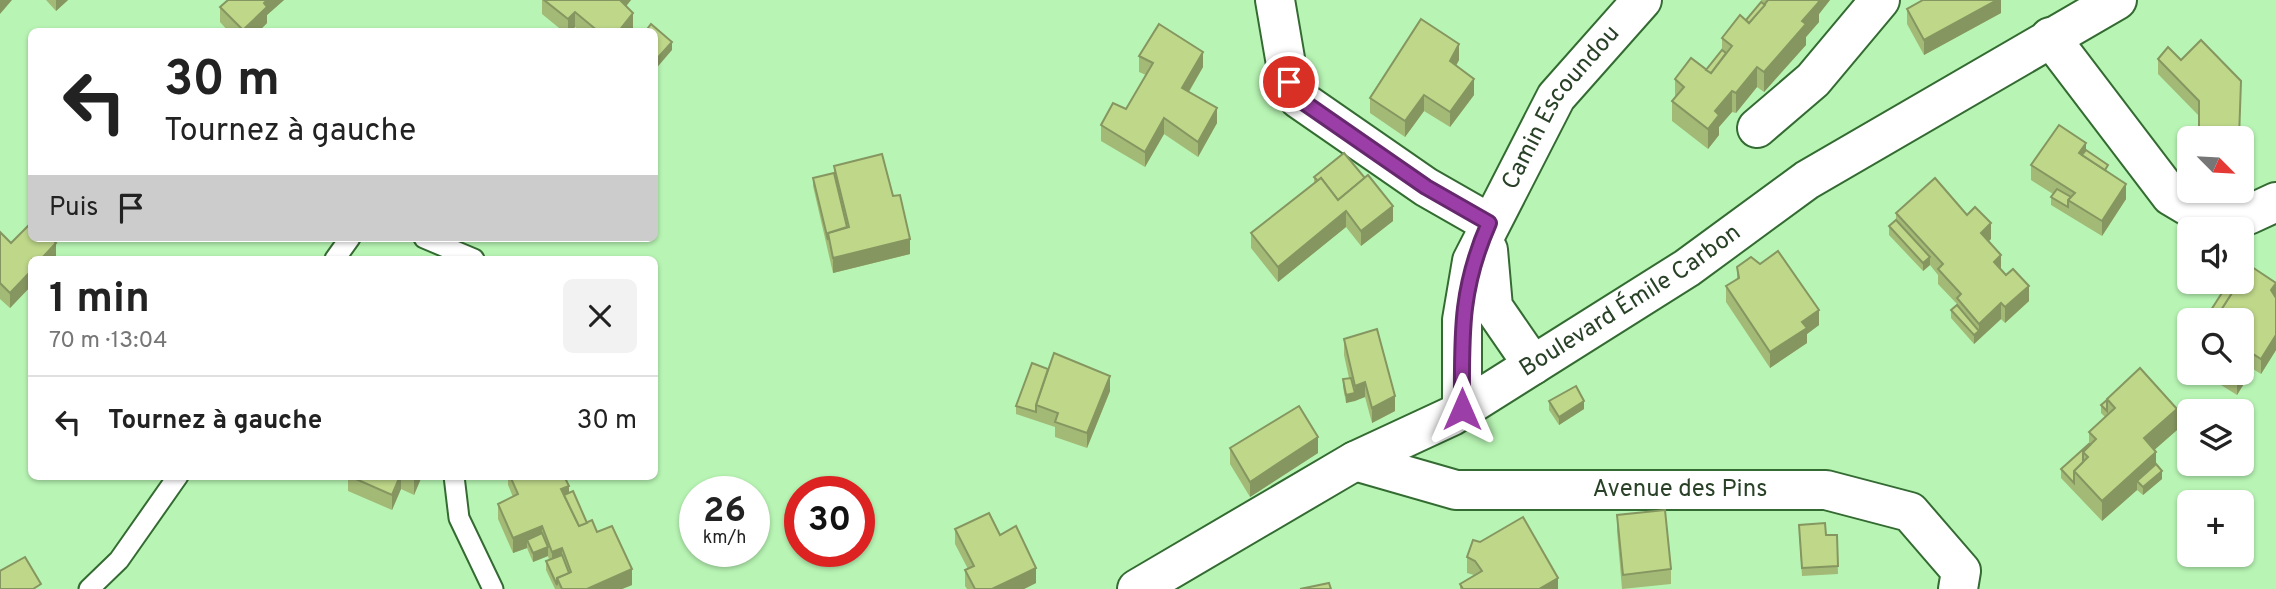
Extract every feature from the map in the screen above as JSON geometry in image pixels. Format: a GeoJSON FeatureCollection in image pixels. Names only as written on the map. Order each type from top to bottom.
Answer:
{"type":"FeatureCollection","features":[{"type":"Feature","properties":{"kind":"street"},"geometry":{"type":"LineString","coordinates":[[1275,0],[1289,82],[1299,99],[1426,187],[1489,223]]}},
{"type":"Feature","properties":{"kind":"street","name":"Camin Escoundou"},"geometry":{"type":"LineString","coordinates":[[1462,409],[1462,320],[1472,261],[1489,223],[1556,97],[1642,0]]}},
{"type":"Feature","properties":{"kind":"street"},"geometry":{"type":"LineString","coordinates":[[1756,128],[1813,80],[1880,0]]}},
{"type":"Feature","properties":{"kind":"street","name":"Boulevard Émile Carbon"},"geometry":{"type":"LineString","coordinates":[[1137,589],[1355,461],[1462,409],[1687,268],[1807,180],[2117,0]]}},
{"type":"Feature","properties":{"kind":"street"},"geometry":{"type":"LineString","coordinates":[[2050,37],[2171,195],[2208,218],[2248,215],[2276,202]]}},
{"type":"Feature","properties":{"kind":"street","name":"Camin Escoundou"},"geometry":{"type":"LineString","coordinates":[[1489,223],[1488,261],[1493,307],[1533,365]]}},
{"type":"Feature","properties":{"kind":"street","name":"Avenue des Pins"},"geometry":{"type":"LineString","coordinates":[[1355,461],[1456,490],[1826,490],[1910,512],[1961,571],[1958,589]]}},
{"type":"Feature","properties":{"kind":"lane"},"geometry":{"type":"LineString","coordinates":[[434,242],[467,256]]}},
{"type":"Feature","properties":{"kind":"lane"},"geometry":{"type":"LineString","coordinates":[[89,589],[119,559],[175,480]]}},
{"type":"Feature","properties":{"kind":"lane"},"geometry":{"type":"LineString","coordinates":[[454,480],[459,518],[493,589]]}},
{"type":"Feature","properties":{"kind":"building"},"geometry":{"type":"Polygon","coordinates":[[[228,0],[267,0],[264,3],[267,7],[245,28],[241,28],[220,7],[228,0]]]}},
{"type":"Feature","properties":{"kind":"building"},"geometry":{"type":"Polygon","coordinates":[[[544,0],[620,0],[633,13],[621,28],[594,28],[575,12],[568,19],[544,0]]]}},
{"type":"Feature","properties":{"kind":"building"},"geometry":{"type":"Polygon","coordinates":[[[1768,0],[1819,2],[1802,21],[1806,24],[1764,72],[1757,67],[1736,93],[1732,91],[1715,111],[1719,115],[1708,129],[1672,101],[1684,87],[1675,79],[1691,58],[1711,73],[1732,46],[1722,38],[1740,15],[1749,23],[1768,0]]]}},
{"type":"Feature","properties":{"kind":"building"},"geometry":{"type":"Polygon","coordinates":[[[1923,0],[1997,0],[1924,40],[1907,9],[1923,0]]]}},
{"type":"Feature","properties":{"kind":"building"},"geometry":{"type":"Polygon","coordinates":[[[1761,2],[1765,5],[1749,23],[1746,20],[1761,2]]]}},
{"type":"Feature","properties":{"kind":"building"},"geometry":{"type":"Polygon","coordinates":[[[1421,19],[1459,44],[1450,61],[1474,79],[1450,112],[1424,95],[1405,121],[1370,98],[1421,19]]]}},
{"type":"Feature","properties":{"kind":"building"},"geometry":{"type":"Polygon","coordinates":[[[1159,24],[1203,52],[1182,88],[1217,108],[1198,142],[1164,118],[1145,152],[1101,125],[1113,103],[1126,109],[1153,63],[1139,56],[1159,24]]]}},
{"type":"Feature","properties":{"kind":"building"},"geometry":{"type":"Polygon","coordinates":[[[658,30],[672,42],[658,58],[658,30]]]}},
{"type":"Feature","properties":{"kind":"building"},"geometry":{"type":"Polygon","coordinates":[[[2201,40],[2241,81],[2239,126],[2199,126],[2199,101],[2158,59],[2168,47],[2181,60],[2201,40]]]}},
{"type":"Feature","properties":{"kind":"building"},"geometry":{"type":"Polygon","coordinates":[[[1722,50],[1726,53],[1711,73],[1706,70],[1722,50]]]}},
{"type":"Feature","properties":{"kind":"building"},"geometry":{"type":"Polygon","coordinates":[[[2059,125],[2086,143],[2079,153],[2126,184],[2102,221],[2068,200],[2075,193],[2031,165],[2059,125]]]}},
{"type":"Feature","properties":{"kind":"building"},"geometry":{"type":"Polygon","coordinates":[[[2086,150],[2108,165],[2105,170],[2082,155],[2086,150]]]}},
{"type":"Feature","properties":{"kind":"building"},"geometry":{"type":"Polygon","coordinates":[[[1344,153],[1365,178],[1338,200],[1321,178],[1318,181],[1314,177],[1344,153]]]}},
{"type":"Feature","properties":{"kind":"building"},"geometry":{"type":"Polygon","coordinates":[[[882,154],[893,196],[900,195],[910,239],[833,258],[828,233],[849,227],[834,166],[882,154]]]}},
{"type":"Feature","properties":{"kind":"building"},"geometry":{"type":"Polygon","coordinates":[[[834,173],[847,227],[828,233],[828,240],[813,178],[834,173]]]}},
{"type":"Feature","properties":{"kind":"building"},"geometry":{"type":"Polygon","coordinates":[[[1368,175],[1393,206],[1361,231],[1346,211],[1278,267],[1251,233],[1321,178],[1338,200],[1368,175]]]}},
{"type":"Feature","properties":{"kind":"building"},"geometry":{"type":"Polygon","coordinates":[[[1935,178],[1967,215],[1975,207],[1991,223],[1981,233],[2001,255],[1994,262],[2006,275],[2013,269],[2029,286],[2005,307],[2001,303],[1979,324],[1957,298],[1961,294],[1938,269],[1943,264],[1896,213],[1935,178]]]}},
{"type":"Feature","properties":{"kind":"building"},"geometry":{"type":"Polygon","coordinates":[[[2057,189],[2071,197],[2068,207],[2051,197],[2057,189]]]}},
{"type":"Feature","properties":{"kind":"building"},"geometry":{"type":"Polygon","coordinates":[[[1896,220],[1930,257],[1923,263],[1889,226],[1896,220]]]}},
{"type":"Feature","properties":{"kind":"building"},"geometry":{"type":"Polygon","coordinates":[[[28,226],[28,242],[56,243],[44,256],[28,256],[28,274],[10,293],[0,283],[0,232],[11,243],[28,226]]]}},
{"type":"Feature","properties":{"kind":"building"},"geometry":{"type":"Polygon","coordinates":[[[1778,251],[1819,310],[1802,322],[1807,328],[1770,352],[1726,286],[1739,278],[1737,267],[1751,257],[1760,264],[1778,251]]]}},
{"type":"Feature","properties":{"kind":"building"},"geometry":{"type":"Polygon","coordinates":[[[2254,268],[2276,283],[2271,290],[2276,298],[2276,335],[2261,359],[2254,355],[2254,308],[2222,308],[2231,294],[2254,294],[2254,268]]]}},
{"type":"Feature","properties":{"kind":"building"},"geometry":{"type":"Polygon","coordinates":[[[2221,294],[2231,294],[2222,308],[2212,308],[2221,294]]]}},
{"type":"Feature","properties":{"kind":"building"},"geometry":{"type":"Polygon","coordinates":[[[1957,305],[1979,331],[1974,335],[1951,310],[1957,305]]]}},
{"type":"Feature","properties":{"kind":"building"},"geometry":{"type":"Polygon","coordinates":[[[1377,329],[1395,396],[1372,408],[1365,382],[1355,386],[1344,339],[1377,329]]]}},
{"type":"Feature","properties":{"kind":"building"},"geometry":{"type":"Polygon","coordinates":[[[1054,353],[1110,376],[1087,433],[1055,422],[1058,413],[1036,405],[1054,353]]]}},
{"type":"Feature","properties":{"kind":"building"},"geometry":{"type":"Polygon","coordinates":[[[1032,363],[1048,369],[1036,412],[1016,406],[1032,363]]]}},
{"type":"Feature","properties":{"kind":"building"},"geometry":{"type":"Polygon","coordinates":[[[2140,368],[2177,409],[2144,438],[2156,452],[2102,501],[2074,471],[2088,457],[2083,452],[2096,439],[2089,432],[2115,408],[2107,399],[2140,368]]]}},
{"type":"Feature","properties":{"kind":"building"},"geometry":{"type":"Polygon","coordinates":[[[1351,378],[1355,393],[1346,395],[1343,379],[1351,378]]]}},
{"type":"Feature","properties":{"kind":"building"},"geometry":{"type":"Polygon","coordinates":[[[1576,386],[1584,401],[1559,417],[1549,401],[1576,386]]]}},
{"type":"Feature","properties":{"kind":"building"},"geometry":{"type":"Polygon","coordinates":[[[2107,400],[2107,411],[2101,405],[2107,400]]]}},
{"type":"Feature","properties":{"kind":"building"},"geometry":{"type":"Polygon","coordinates":[[[1299,406],[1318,437],[1250,482],[1230,448],[1299,406]]]}},
{"type":"Feature","properties":{"kind":"building"},"geometry":{"type":"Polygon","coordinates":[[[2089,444],[2083,452],[2083,462],[2074,471],[2074,483],[2061,469],[2089,444]]]}},
{"type":"Feature","properties":{"kind":"building"},"geometry":{"type":"Polygon","coordinates":[[[2156,464],[2162,471],[2143,487],[2137,481],[2156,464]]]}},
{"type":"Feature","properties":{"kind":"building"},"geometry":{"type":"Polygon","coordinates":[[[358,480],[398,480],[392,495],[358,480]]]}},
{"type":"Feature","properties":{"kind":"building"},"geometry":{"type":"Polygon","coordinates":[[[512,480],[566,480],[569,486],[561,489],[579,526],[592,520],[597,532],[612,526],[632,569],[587,589],[562,589],[557,578],[571,572],[562,548],[552,552],[542,526],[513,538],[498,504],[518,494],[512,480]]]}},
{"type":"Feature","properties":{"kind":"building"},"geometry":{"type":"Polygon","coordinates":[[[573,491],[587,523],[579,526],[564,495],[573,491]]]}},
{"type":"Feature","properties":{"kind":"building"},"geometry":{"type":"Polygon","coordinates":[[[1665,510],[1671,569],[1623,575],[1617,515],[1665,510]]]}},
{"type":"Feature","properties":{"kind":"building"},"geometry":{"type":"Polygon","coordinates":[[[989,513],[1000,535],[1016,526],[1036,568],[992,589],[975,589],[965,570],[974,566],[955,529],[989,513]]]}},
{"type":"Feature","properties":{"kind":"building"},"geometry":{"type":"Polygon","coordinates":[[[1523,517],[1558,578],[1539,589],[1463,589],[1460,584],[1482,571],[1475,561],[1467,557],[1473,540],[1480,542],[1523,517]]]}},
{"type":"Feature","properties":{"kind":"building"},"geometry":{"type":"Polygon","coordinates":[[[1825,523],[1826,535],[1837,535],[1838,566],[1802,568],[1799,525],[1825,523]]]}},
{"type":"Feature","properties":{"kind":"building"},"geometry":{"type":"Polygon","coordinates":[[[542,533],[548,547],[533,553],[527,540],[542,533]]]}},
{"type":"Feature","properties":{"kind":"building"},"geometry":{"type":"Polygon","coordinates":[[[562,555],[569,573],[557,578],[557,585],[546,561],[562,555]]]}},
{"type":"Feature","properties":{"kind":"building"},"geometry":{"type":"Polygon","coordinates":[[[25,557],[41,584],[33,589],[0,589],[0,571],[25,557]]]}},
{"type":"Feature","properties":{"kind":"building"},"geometry":{"type":"Polygon","coordinates":[[[1329,583],[1331,589],[1300,589],[1329,583]]]}},
{"type":"Feature","properties":{"kind":"route"},"geometry":{"type":"LineString","coordinates":[[1289,82],[1299,99],[1426,187],[1489,223],[1472,261],[1462,320],[1462,409]]}}]}
